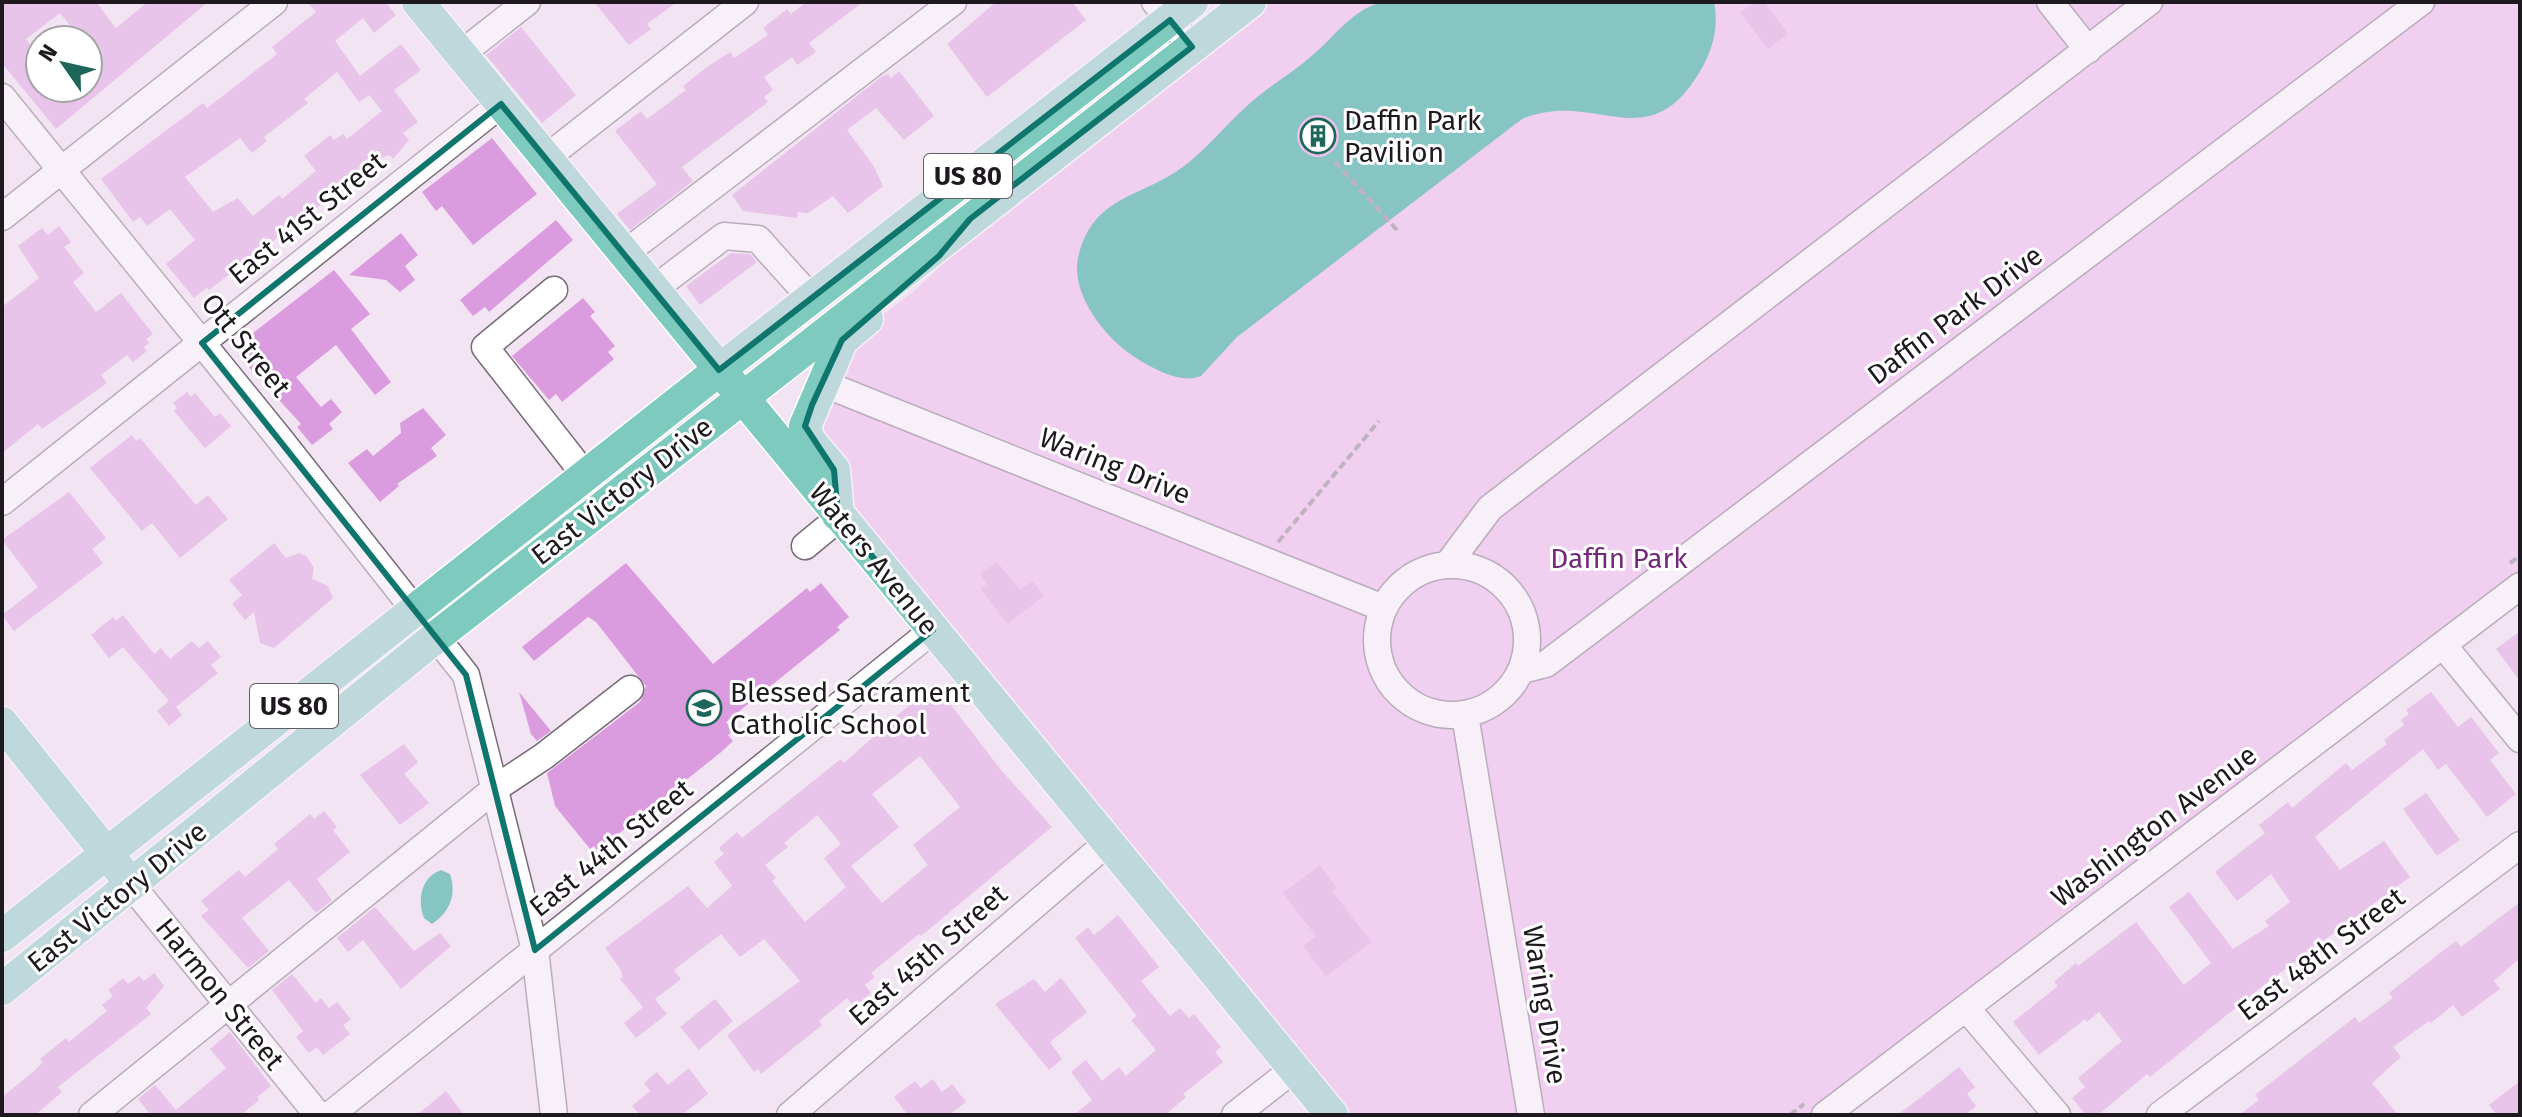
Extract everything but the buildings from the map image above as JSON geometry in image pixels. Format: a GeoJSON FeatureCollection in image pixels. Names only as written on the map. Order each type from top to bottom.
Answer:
{"type":"FeatureCollection","features":[{"type":"Feature","properties":{"kind":"main road","name":"Waters Avenue"},"geometry":{"type":"LineString","coordinates":[[418,2],[1332,1115]]}},
{"type":"Feature","properties":{"kind":"main road","name":"East Victory Drive"},"geometry":{"type":"LineString","coordinates":[[2,989],[436,637],[1250,2]]}},
{"type":"Feature","properties":{"kind":"main road","name":"East Victory Drive"},"geometry":{"type":"LineString","coordinates":[[2,936],[811,298],[1173,8]]}},
{"type":"Feature","properties":{"kind":"main road"},"geometry":{"type":"LineString","coordinates":[[839,516],[834,470],[809,440],[805,426],[822,383],[842,340],[939,256],[970,219]]}},
{"type":"Feature","properties":{"kind":"main road","name":"Harmon Street"},"geometry":{"type":"LineString","coordinates":[[2,723],[132,886]]}},
{"type":"Feature","properties":{"kind":"street"},"geometry":{"type":"LineString","coordinates":[[2,217],[274,2]]}},
{"type":"Feature","properties":{"kind":"street"},"geometry":{"type":"LineString","coordinates":[[461,54],[527,2]]}},
{"type":"Feature","properties":{"kind":"street"},"geometry":{"type":"LineString","coordinates":[[546,158],[745,2]]}},
{"type":"Feature","properties":{"kind":"street"},"geometry":{"type":"LineString","coordinates":[[624,254],[953,2]]}},
{"type":"Feature","properties":{"kind":"street"},"geometry":{"type":"LineString","coordinates":[[2050,2],[2088,50]]}},
{"type":"Feature","properties":{"kind":"street"},"geometry":{"type":"LineString","coordinates":[[1448,564],[1490,508],[1914,179],[2149,2]]}},
{"type":"Feature","properties":{"kind":"street","name":"Daffin Park Drive"},"geometry":{"type":"LineString","coordinates":[[1522,670],[1546,664],[2421,2]]}},
{"type":"Feature","properties":{"kind":"street"},"geometry":{"type":"LineString","coordinates":[[1173,8],[1192,47]]}},
{"type":"Feature","properties":{"kind":"street","name":"Ott Street"},"geometry":{"type":"LineString","coordinates":[[2,97],[466,675],[535,950],[554,1115]]}},
{"type":"Feature","properties":{"kind":"street","name":"East 41st Street"},"geometry":{"type":"LineString","coordinates":[[2,502],[501,104]]}},
{"type":"Feature","properties":{"kind":"street"},"geometry":{"type":"LineString","coordinates":[[654,289],[724,236],[758,239],[811,298]]}},
{"type":"Feature","properties":{"kind":"street"},"geometry":{"type":"LineString","coordinates":[[554,290],[485,347],[585,475]]}},
{"type":"Feature","properties":{"kind":"street","name":"Waring Drive"},"geometry":{"type":"LineString","coordinates":[[822,383],[1383,608]]}},
{"type":"Feature","properties":{"kind":"street"},"geometry":{"type":"LineString","coordinates":[[805,546],[839,516]]}},
{"type":"Feature","properties":{"kind":"street"},"geometry":{"type":"LineString","coordinates":[[1448,564],[1474,567],[1497,578],[1515,597],[1526,620],[1528,645],[1522,670],[1499,700],[1465,715],[1442,715],[1419,709],[1400,695],[1385,677],[1378,655],[1377,631],[1383,608],[1410,577],[1448,564]]}},
{"type":"Feature","properties":{"kind":"street","name":"Washington Avenue"},"geometry":{"type":"LineString","coordinates":[[1825,1115],[2520,586]]}},
{"type":"Feature","properties":{"kind":"street","name":"East 44th Street"},"geometry":{"type":"LineString","coordinates":[[330,1115],[933,630]]}},
{"type":"Feature","properties":{"kind":"street"},"geometry":{"type":"LineString","coordinates":[[2443,645],[2520,739]]}},
{"type":"Feature","properties":{"kind":"street"},"geometry":{"type":"LineString","coordinates":[[92,1115],[496,788],[544,756],[630,689]]}},
{"type":"Feature","properties":{"kind":"street","name":"Waring Drive"},"geometry":{"type":"LineString","coordinates":[[1465,715],[1531,1115]]}},
{"type":"Feature","properties":{"kind":"street","name":"East 45th Street"},"geometry":{"type":"LineString","coordinates":[[790,1115],[1107,843]]}},
{"type":"Feature","properties":{"kind":"street","name":"East 48th Street"},"geometry":{"type":"LineString","coordinates":[[2160,1115],[2520,845]]}},
{"type":"Feature","properties":{"kind":"street","name":"Harmon Street"},"geometry":{"type":"LineString","coordinates":[[132,886],[318,1115]]}},
{"type":"Feature","properties":{"kind":"street"},"geometry":{"type":"LineString","coordinates":[[1967,1009],[2057,1115]]}},
{"type":"Feature","properties":{"kind":"street"},"geometry":{"type":"LineString","coordinates":[[1235,1115],[1295,1068]]}},
{"type":"Feature","properties":{"kind":"path"},"geometry":{"type":"LineString","coordinates":[[1335,162],[1397,230]]}},
{"type":"Feature","properties":{"kind":"path"},"geometry":{"type":"LineString","coordinates":[[1263,560],[1379,421]]}},
{"type":"Feature","properties":{"kind":"highlighted area"},"geometry":{"type":"Polygon","coordinates":[[[1170,20],[1192,47],[970,219],[939,256],[842,340],[812,405],[805,426],[834,470],[838,515],[933,630],[535,950],[466,675],[202,343],[501,104],[719,370],[1170,20]]]}},
{"type":"Feature","properties":{"kind":"green space","name":"Daffin Park"},"geometry":{"type":"Polygon","coordinates":[[[1270,2],[2520,2],[2520,572],[1809,1115],[1348,1115],[847,497],[816,439],[863,330],[913,292],[1007,204],[1270,2]]]}},
{"type":"Feature","properties":{"kind":"shaded area"},"geometry":{"type":"Polygon","coordinates":[[[1382,2],[1714,2],[1715,30],[1708,56],[1699,73],[1679,99],[1660,113],[1639,118],[1573,111],[1548,112],[1522,119],[1237,337],[1201,376],[1175,377],[1133,356],[1100,325],[1079,283],[1079,254],[1095,221],[1118,202],[1187,164],[1248,105],[1307,60],[1353,17],[1382,2]]]}},
{"type":"Feature","properties":{"kind":"shaded area"},"geometry":{"type":"Polygon","coordinates":[[[441,870],[450,874],[452,895],[447,908],[432,924],[424,918],[422,890],[429,878],[441,870]]]}},
{"type":"Feature","properties":{"kind":"place","name":"Daffin Park Pavilion"},"geometry":{"type":"Point","coordinates":[1318,136]}},
{"type":"Feature","properties":{"kind":"place","name":"Blessed Sacrament Catholic School"},"geometry":{"type":"Point","coordinates":[704,708]}}]}
